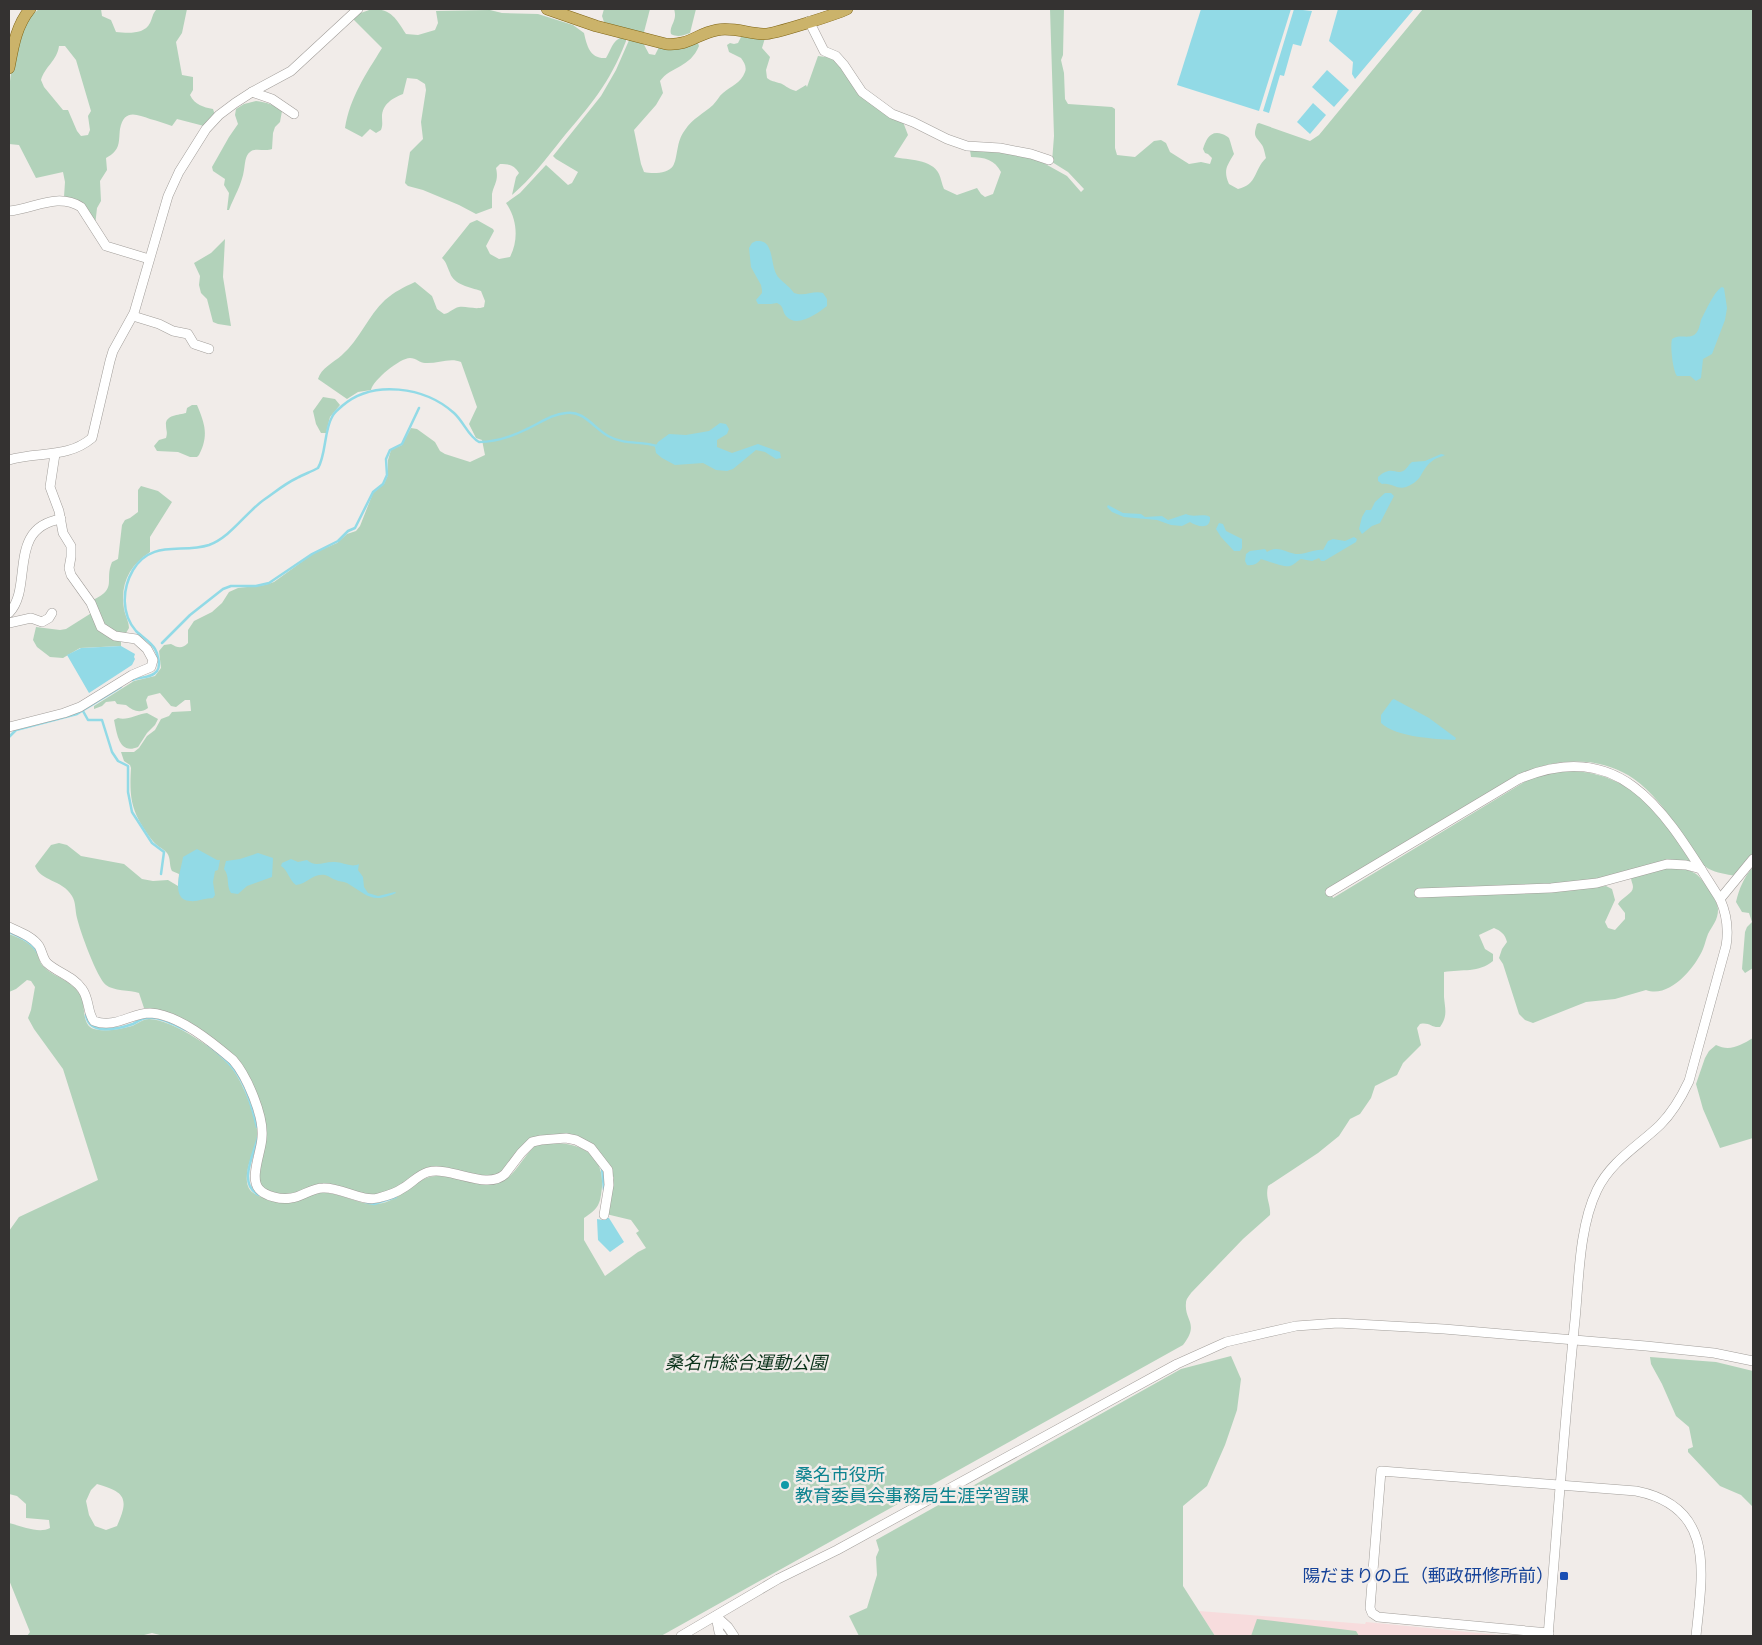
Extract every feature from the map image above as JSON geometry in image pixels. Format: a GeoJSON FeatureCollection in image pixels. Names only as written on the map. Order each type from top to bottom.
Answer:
{"type":"FeatureCollection","features":[{"type":"Feature","properties":{"kind":"main road"},"geometry":{"type":"LineString","coordinates":[[9,68],[16,34],[20,23],[30,9]]}},
{"type":"Feature","properties":{"kind":"main road"},"geometry":{"type":"LineString","coordinates":[[547,9],[596,26],[675,45],[717,30],[765,34],[843,10]]}},
{"type":"Feature","properties":{"kind":"street"},"geometry":{"type":"LineString","coordinates":[[9,460],[28,455],[55,454],[92,438],[113,351],[133,316],[168,196],[178,172],[206,129],[219,116],[252,92],[291,71],[358,9]]}},
{"type":"Feature","properties":{"kind":"street"},"geometry":{"type":"LineString","coordinates":[[809,21],[824,51],[836,56],[862,92],[892,114],[967,146],[1000,148],[1031,154],[1049,160]]}},
{"type":"Feature","properties":{"kind":"street"},"geometry":{"type":"LineString","coordinates":[[252,92],[272,99],[294,114]]}},
{"type":"Feature","properties":{"kind":"street"},"geometry":{"type":"LineString","coordinates":[[9,211],[29,208],[57,200],[75,203],[80,207],[106,246],[149,258]]}},
{"type":"Feature","properties":{"kind":"street"},"geometry":{"type":"LineString","coordinates":[[133,316],[159,324],[173,332],[188,334],[194,344],[209,350]]}},
{"type":"Feature","properties":{"kind":"street"},"geometry":{"type":"LineString","coordinates":[[9,727],[80,707],[117,683],[151,668],[153,660],[147,649],[136,639],[115,636],[101,627],[90,603],[71,576],[69,568],[72,550],[63,532],[61,519],[50,487],[55,454]]}},
{"type":"Feature","properties":{"kind":"street"},"geometry":{"type":"LineString","coordinates":[[9,613],[17,600],[23,555],[32,536],[46,524],[61,519]]}},
{"type":"Feature","properties":{"kind":"street"},"geometry":{"type":"LineString","coordinates":[[9,623],[31,618],[42,622],[49,618],[52,613]]}},
{"type":"Feature","properties":{"kind":"street"},"geometry":{"type":"LineString","coordinates":[[1330,892],[1519,779],[1552,768],[1587,767],[1615,774],[1631,783],[1647,796],[1661,811],[1720,899],[1725,910],[1727,923],[1726,946],[1689,1081],[1671,1113],[1620,1159],[1606,1176],[1597,1190],[1589,1214],[1585,1232],[1573,1340],[1561,1484],[1549,1635],[1378,1617],[1372,1613],[1370,1608],[1381,1470],[1561,1484],[1648,1493],[1665,1501],[1678,1511],[1694,1530],[1701,1553],[1702,1566],[1696,1636]]}},
{"type":"Feature","properties":{"kind":"street"},"geometry":{"type":"LineString","coordinates":[[1720,899],[1753,859]]}},
{"type":"Feature","properties":{"kind":"street"},"geometry":{"type":"LineString","coordinates":[[1419,893],[1551,888],[1588,884],[1667,864],[1686,865],[1701,869]]}},
{"type":"Feature","properties":{"kind":"street"},"geometry":{"type":"LineString","coordinates":[[9,928],[39,945],[46,962],[66,974],[81,987],[88,998],[91,1017],[94,1021],[110,1023],[150,1013],[162,1016],[194,1030],[233,1060],[248,1087],[258,1112],[262,1137],[255,1175],[256,1186],[264,1193],[274,1197],[291,1198],[324,1188],[373,1199],[400,1190],[416,1177],[431,1171],[442,1171],[492,1180],[502,1177],[532,1142],[566,1138],[576,1140],[591,1148],[608,1170],[609,1185],[604,1215]]}},
{"type":"Feature","properties":{"kind":"street"},"geometry":{"type":"LineString","coordinates":[[680,1636],[778,1579],[842,1547],[1177,1364],[1226,1342],[1296,1326],[1338,1323],[1444,1329],[1573,1340],[1714,1353],[1753,1361]]}},
{"type":"Feature","properties":{"kind":"street"},"geometry":{"type":"LineString","coordinates":[[716,1616],[719,1632],[722,1636]]}},
{"type":"Feature","properties":{"kind":"street"},"geometry":{"type":"LineString","coordinates":[[716,1616],[728,1627],[734,1636]]}},
{"type":"Feature","properties":{"kind":"shaded area"},"geometry":{"type":"Polygon","coordinates":[[[1199,1611],[1365,1624],[1366,1622],[1509,1636],[1215,1636],[1199,1611]]]}},
{"type":"Feature","properties":{"kind":"green space"},"geometry":{"type":"Polygon","coordinates":[[[39,9],[101,9],[102,16],[111,20],[116,32],[130,33],[144,30],[157,9],[187,9],[182,33],[176,42],[182,75],[193,77],[193,90],[190,95],[194,101],[213,109],[215,115],[204,126],[177,119],[172,126],[135,115],[124,118],[117,149],[106,158],[107,170],[100,181],[101,201],[97,208],[95,226],[64,197],[65,182],[63,172],[36,178],[19,145],[9,144],[9,89],[11,73],[24,29],[31,16],[39,9]],[[59,46],[56,56],[41,80],[44,87],[63,110],[68,110],[81,136],[88,135],[90,130],[88,116],[91,111],[76,60],[65,46],[59,46]]]}},
{"type":"Feature","properties":{"kind":"green space"},"geometry":{"type":"Polygon","coordinates":[[[372,9],[379,9],[389,13],[396,19],[406,34],[418,35],[435,30],[438,23],[436,11],[490,10],[502,13],[538,14],[573,25],[584,33],[590,51],[601,58],[606,58],[614,43],[619,39],[622,37],[626,38],[626,41],[613,70],[598,94],[538,169],[512,195],[516,177],[519,173],[511,166],[500,164],[496,168],[497,176],[492,194],[492,208],[476,214],[423,190],[408,186],[405,183],[410,152],[423,139],[421,122],[426,90],[425,84],[417,79],[407,78],[403,94],[392,100],[384,108],[382,112],[382,128],[376,133],[370,129],[362,137],[345,128],[355,96],[382,48],[353,19],[358,14],[372,9]]]}},
{"type":"Feature","properties":{"kind":"green space"},"geometry":{"type":"Polygon","coordinates":[[[604,9],[650,9],[644,32],[642,34],[604,22],[602,16],[604,9]]]}},
{"type":"Feature","properties":{"kind":"green space"},"geometry":{"type":"Polygon","coordinates":[[[674,9],[696,9],[690,33],[679,36],[671,34],[675,17],[674,9]]]}},
{"type":"Feature","properties":{"kind":"green space","name":"桑名市総合運動公園"},"geometry":{"type":"Polygon","coordinates":[[[1050,9],[1064,9],[1063,55],[1061,60],[1064,73],[1065,99],[1068,104],[1112,107],[1115,109],[1115,148],[1117,155],[1135,157],[1154,141],[1161,140],[1166,143],[1170,152],[1189,164],[1201,162],[1210,164],[1212,158],[1205,153],[1204,146],[1207,139],[1214,133],[1222,134],[1229,138],[1234,154],[1227,168],[1227,179],[1229,184],[1238,189],[1249,184],[1266,158],[1263,146],[1255,136],[1257,124],[1259,123],[1310,141],[1319,135],[1423,9],[1753,9],[1753,854],[1735,876],[1712,870],[1697,856],[1658,801],[1634,779],[1621,771],[1607,766],[1592,763],[1562,762],[1532,769],[1518,775],[1329,888],[1333,898],[1531,778],[1550,772],[1583,772],[1610,779],[1646,801],[1665,824],[1691,862],[1665,860],[1553,892],[1606,886],[1612,889],[1615,900],[1605,922],[1608,928],[1615,930],[1625,919],[1625,913],[1618,904],[1633,889],[1631,878],[1663,868],[1689,870],[1698,876],[1706,886],[1716,901],[1718,910],[1716,920],[1694,965],[1680,980],[1663,990],[1655,992],[1646,990],[1615,999],[1586,1002],[1533,1023],[1525,1020],[1519,1014],[1503,964],[1499,958],[1507,942],[1505,937],[1494,928],[1479,935],[1485,949],[1493,954],[1493,961],[1476,969],[1444,972],[1445,1012],[1440,1027],[1420,1024],[1417,1028],[1421,1045],[1403,1063],[1397,1075],[1375,1086],[1371,1098],[1360,1114],[1350,1119],[1339,1136],[1318,1153],[1268,1186],[1267,1194],[1270,1215],[1243,1239],[1187,1299],[1186,1309],[1191,1327],[1188,1338],[1183,1345],[661,1636],[164,1636],[152,1633],[140,1636],[27,1636],[30,1632],[9,1580],[9,1523],[35,1530],[50,1528],[49,1520],[26,1518],[26,1504],[17,1496],[9,1494],[9,1231],[19,1217],[98,1180],[63,1069],[28,1018],[35,987],[31,981],[27,980],[9,992],[9,934],[31,946],[37,952],[40,961],[47,970],[77,990],[81,996],[85,1019],[90,1027],[98,1030],[113,1030],[132,1026],[147,1019],[159,1020],[183,1030],[196,1038],[228,1063],[242,1085],[256,1123],[257,1138],[248,1166],[247,1181],[248,1187],[252,1192],[259,1196],[284,1203],[313,1194],[328,1193],[362,1203],[376,1204],[396,1197],[429,1177],[444,1176],[477,1184],[494,1184],[511,1175],[535,1146],[559,1143],[582,1148],[591,1154],[601,1173],[602,1187],[599,1202],[596,1209],[584,1218],[584,1240],[605,1276],[646,1248],[636,1233],[639,1231],[631,1220],[606,1214],[614,1178],[609,1168],[590,1145],[541,1138],[506,1171],[494,1178],[442,1169],[378,1197],[335,1188],[291,1196],[275,1195],[258,1185],[264,1137],[237,1062],[155,1011],[144,1008],[139,993],[106,985],[98,973],[85,943],[72,896],[63,886],[42,875],[35,866],[51,845],[59,843],[67,845],[81,856],[124,864],[142,879],[153,881],[168,880],[178,886],[179,874],[172,871],[168,855],[145,831],[136,814],[131,798],[131,768],[124,761],[121,752],[134,752],[147,736],[155,730],[161,719],[169,716],[172,712],[191,711],[190,700],[185,700],[176,707],[171,706],[160,693],[148,696],[146,700],[148,708],[142,711],[117,704],[115,701],[106,702],[94,709],[94,706],[134,681],[155,676],[161,668],[159,651],[164,645],[171,644],[180,647],[186,645],[188,643],[188,630],[194,621],[212,612],[222,603],[229,592],[238,588],[274,582],[314,553],[337,543],[347,534],[356,531],[360,526],[373,493],[384,484],[388,475],[388,460],[391,450],[402,445],[411,428],[417,429],[435,442],[440,451],[445,454],[470,462],[485,455],[482,440],[476,438],[469,424],[477,407],[461,362],[452,360],[425,363],[412,358],[406,359],[394,365],[382,375],[371,390],[358,392],[347,399],[318,379],[322,372],[348,349],[385,300],[415,282],[432,296],[437,309],[444,314],[459,307],[484,307],[485,301],[481,291],[455,280],[442,258],[470,223],[477,220],[494,231],[486,246],[490,254],[499,259],[510,257],[515,243],[516,229],[513,216],[506,203],[520,193],[546,165],[568,185],[572,183],[578,172],[553,156],[601,96],[616,70],[630,38],[642,41],[649,54],[655,55],[659,47],[698,43],[699,46],[691,59],[669,72],[660,81],[663,93],[656,105],[634,130],[644,172],[660,173],[671,169],[675,163],[680,139],[688,126],[741,79],[746,70],[745,65],[741,58],[729,52],[727,45],[738,43],[742,35],[765,38],[762,48],[770,57],[766,70],[767,78],[796,91],[806,85],[807,87],[818,56],[834,58],[855,86],[903,122],[908,135],[894,157],[931,165],[939,174],[944,189],[957,195],[977,188],[985,197],[993,194],[1001,172],[989,160],[971,157],[970,150],[973,148],[1031,156],[1067,176],[1081,192],[1084,189],[1068,172],[1052,162],[1054,136],[1050,9]],[[97,1484],[91,1490],[86,1501],[89,1515],[95,1526],[106,1530],[117,1526],[124,1503],[119,1494],[97,1484]]]}},
{"type":"Feature","properties":{"kind":"green space"},"geometry":{"type":"Polygon","coordinates":[[[256,101],[270,104],[282,111],[280,122],[275,127],[273,133],[272,149],[255,150],[247,155],[240,185],[229,210],[227,210],[229,193],[224,185],[225,179],[213,171],[212,167],[238,124],[235,115],[236,109],[244,104],[256,101]]]}},
{"type":"Feature","properties":{"kind":"green space"},"geometry":{"type":"Polygon","coordinates":[[[225,239],[223,277],[231,326],[213,322],[207,299],[201,293],[199,285],[200,276],[194,263],[211,253],[225,239]]]}},
{"type":"Feature","properties":{"kind":"green space"},"geometry":{"type":"Polygon","coordinates":[[[323,397],[335,399],[340,405],[330,417],[326,433],[321,433],[316,424],[313,411],[323,397]]]}},
{"type":"Feature","properties":{"kind":"green space"},"geometry":{"type":"Polygon","coordinates":[[[197,405],[205,430],[204,442],[199,455],[197,457],[190,457],[178,452],[157,451],[154,446],[159,440],[166,438],[166,422],[168,419],[186,413],[187,408],[197,405]]]}},
{"type":"Feature","properties":{"kind":"green space"},"geometry":{"type":"Polygon","coordinates":[[[141,486],[158,491],[172,502],[150,537],[150,552],[137,563],[128,576],[123,592],[123,600],[129,628],[126,633],[118,632],[111,630],[103,624],[93,600],[101,596],[108,588],[112,562],[118,559],[122,525],[125,520],[138,512],[138,490],[141,486]]]}},
{"type":"Feature","properties":{"kind":"green space"},"geometry":{"type":"Polygon","coordinates":[[[93,612],[96,620],[121,639],[121,646],[80,648],[63,658],[50,657],[37,647],[33,640],[36,627],[66,629],[93,612]]]}},
{"type":"Feature","properties":{"kind":"green space"},"geometry":{"type":"Polygon","coordinates":[[[147,713],[158,719],[155,725],[138,747],[132,749],[123,746],[118,737],[114,720],[147,713]]]}},
{"type":"Feature","properties":{"kind":"green space"},"geometry":{"type":"Polygon","coordinates":[[[1753,867],[1753,968],[1745,973],[1742,969],[1745,932],[1752,922],[1749,913],[1742,912],[1736,902],[1742,883],[1753,867]]]}},
{"type":"Feature","properties":{"kind":"green space"},"geometry":{"type":"Polygon","coordinates":[[[1753,1038],[1753,1138],[1720,1148],[1703,1109],[1696,1084],[1705,1058],[1716,1045],[1731,1048],[1753,1038]]]}},
{"type":"Feature","properties":{"kind":"green space"},"geometry":{"type":"Polygon","coordinates":[[[1231,1356],[1241,1379],[1237,1410],[1225,1445],[1207,1486],[1183,1506],[1183,1586],[1215,1636],[859,1636],[849,1616],[867,1608],[877,1575],[876,1557],[879,1550],[876,1540],[1181,1369],[1231,1356]]]}},
{"type":"Feature","properties":{"kind":"green space"},"geometry":{"type":"Polygon","coordinates":[[[1650,1357],[1716,1362],[1753,1371],[1753,1507],[1741,1495],[1720,1486],[1688,1452],[1688,1449],[1693,1447],[1689,1427],[1676,1416],[1651,1364],[1650,1357]]]}},
{"type":"Feature","properties":{"kind":"green space"},"geometry":{"type":"Polygon","coordinates":[[[1257,1619],[1356,1631],[1359,1636],[1251,1636],[1257,1619]]]}},
{"type":"Feature","properties":{"kind":"water"},"geometry":{"type":"Polygon","coordinates":[[[1201,9],[1291,9],[1259,111],[1177,85],[1201,9]]]}},
{"type":"Feature","properties":{"kind":"water"},"geometry":{"type":"Polygon","coordinates":[[[1294,9],[1312,11],[1301,46],[1293,44],[1284,76],[1280,75],[1269,113],[1263,111],[1294,9]]]}},
{"type":"Feature","properties":{"kind":"water"},"geometry":{"type":"Polygon","coordinates":[[[1338,9],[1414,9],[1355,79],[1352,74],[1353,62],[1329,41],[1338,9]]]}},
{"type":"Feature","properties":{"kind":"water"},"geometry":{"type":"Polygon","coordinates":[[[1327,70],[1349,90],[1334,107],[1312,87],[1327,70]]]}},
{"type":"Feature","properties":{"kind":"water"},"geometry":{"type":"Polygon","coordinates":[[[1313,103],[1326,115],[1310,134],[1297,122],[1313,103]]]}},
{"type":"Feature","properties":{"kind":"water"},"geometry":{"type":"Polygon","coordinates":[[[756,241],[767,245],[776,274],[794,293],[823,293],[827,299],[827,306],[807,318],[796,321],[786,316],[782,307],[777,303],[758,304],[756,300],[762,293],[762,290],[751,267],[749,248],[756,241]]]}},
{"type":"Feature","properties":{"kind":"water"},"geometry":{"type":"Polygon","coordinates":[[[1722,287],[1724,288],[1727,308],[1725,320],[1712,354],[1703,359],[1701,378],[1696,381],[1690,376],[1677,376],[1672,358],[1672,339],[1695,335],[1710,302],[1716,292],[1722,287]]]}},
{"type":"Feature","properties":{"kind":"water"},"geometry":{"type":"Polygon","coordinates":[[[720,423],[726,424],[729,429],[727,434],[717,440],[717,447],[732,453],[758,444],[780,452],[781,458],[776,459],[765,452],[756,450],[733,469],[727,471],[716,470],[703,463],[675,465],[656,453],[655,447],[658,442],[669,434],[686,435],[709,431],[720,423]]]}},
{"type":"Feature","properties":{"kind":"water"},"geometry":{"type":"Polygon","coordinates":[[[1441,454],[1445,455],[1433,461],[1427,466],[1416,482],[1406,487],[1400,488],[1382,484],[1378,481],[1378,477],[1383,473],[1390,471],[1400,472],[1412,462],[1425,461],[1441,454]]]}},
{"type":"Feature","properties":{"kind":"water"},"geometry":{"type":"Polygon","coordinates":[[[1385,493],[1391,493],[1394,496],[1380,523],[1372,526],[1362,534],[1359,529],[1362,517],[1366,510],[1371,510],[1375,502],[1385,493]]]}},
{"type":"Feature","properties":{"kind":"water"},"geometry":{"type":"Polygon","coordinates":[[[1108,505],[1123,513],[1141,514],[1145,517],[1162,516],[1168,520],[1186,514],[1192,516],[1204,515],[1210,517],[1210,521],[1206,526],[1190,522],[1182,526],[1171,525],[1157,520],[1124,517],[1112,512],[1107,507],[1108,505]]]}},
{"type":"Feature","properties":{"kind":"water"},"geometry":{"type":"Polygon","coordinates":[[[1219,523],[1223,524],[1226,531],[1242,539],[1240,551],[1234,551],[1221,537],[1216,529],[1219,523]]]}},
{"type":"Feature","properties":{"kind":"water"},"geometry":{"type":"Polygon","coordinates":[[[1354,537],[1357,539],[1356,542],[1324,561],[1321,561],[1319,558],[1312,561],[1301,559],[1288,566],[1261,559],[1252,565],[1247,565],[1245,561],[1246,554],[1250,551],[1265,549],[1267,552],[1279,549],[1294,554],[1302,554],[1323,550],[1328,541],[1333,539],[1345,541],[1354,537]]]}},
{"type":"Feature","properties":{"kind":"water"},"geometry":{"type":"Polygon","coordinates":[[[121,646],[135,654],[132,665],[89,693],[67,655],[81,648],[121,646]]]}},
{"type":"Feature","properties":{"kind":"water"},"geometry":{"type":"Polygon","coordinates":[[[1394,699],[1429,718],[1456,738],[1455,740],[1416,736],[1388,728],[1381,723],[1381,715],[1394,699]]]}},
{"type":"Feature","properties":{"kind":"water"},"geometry":{"type":"Polygon","coordinates":[[[197,849],[220,860],[218,870],[215,871],[213,882],[215,895],[213,898],[190,901],[180,895],[178,882],[183,857],[197,849]]]}},
{"type":"Feature","properties":{"kind":"water"},"geometry":{"type":"Polygon","coordinates":[[[258,853],[273,858],[272,877],[247,886],[238,894],[231,893],[224,869],[226,861],[258,853]]]}},
{"type":"Feature","properties":{"kind":"water"},"geometry":{"type":"Polygon","coordinates":[[[291,859],[298,862],[307,860],[313,864],[338,862],[353,865],[359,864],[358,870],[363,877],[364,887],[368,893],[378,896],[396,893],[381,898],[370,897],[347,883],[337,881],[325,875],[313,877],[304,883],[296,885],[281,866],[282,863],[291,859]]]}},
{"type":"Feature","properties":{"kind":"water"},"geometry":{"type":"Polygon","coordinates":[[[604,1217],[609,1218],[624,1242],[610,1252],[598,1240],[597,1219],[603,1220],[604,1217]]]}},
{"type":"Feature","properties":{"kind":"waterway"},"geometry":{"type":"LineString","coordinates":[[132,680],[155,673],[159,663],[155,649],[136,631],[128,617],[125,593],[133,570],[149,554],[168,549],[209,545],[217,541],[258,504],[289,482],[318,468],[321,463],[329,423],[333,415],[355,397],[383,389],[414,392],[429,397],[454,413],[479,442],[504,438],[522,432],[556,415],[572,413],[588,420],[603,433],[614,439],[657,446]]}},
{"type":"Feature","properties":{"kind":"waterway"},"geometry":{"type":"LineString","coordinates":[[162,643],[190,615],[223,589],[231,586],[256,586],[269,583],[312,554],[338,541],[348,531],[355,528],[373,492],[383,484],[387,475],[386,459],[390,450],[402,444],[419,408]]}},
{"type":"Feature","properties":{"kind":"waterway"},"geometry":{"type":"LineString","coordinates":[[9,737],[16,730],[77,714],[121,687]]}},
{"type":"Feature","properties":{"kind":"waterway"},"geometry":{"type":"LineString","coordinates":[[83,711],[88,720],[102,720],[112,752],[118,761],[128,766],[128,792],[132,812],[152,843],[164,852],[161,874]]}},
{"type":"Feature","properties":{"kind":"waterway"},"geometry":{"type":"LineString","coordinates":[[9,932],[29,942],[38,953]]}},
{"type":"Feature","properties":{"kind":"waterway"},"geometry":{"type":"LineString","coordinates":[[86,1015],[88,1022],[98,1028],[120,1028],[143,1019],[157,1018],[188,1031]]}},
{"type":"Feature","properties":{"kind":"waterway"},"geometry":{"type":"LineString","coordinates":[[207,1044],[227,1061],[238,1074],[248,1096],[257,1127]]}},
{"type":"Feature","properties":{"kind":"waterway"},"geometry":{"type":"LineString","coordinates":[[258,1137],[248,1177],[252,1190],[259,1195]]}},
{"type":"Feature","properties":{"kind":"waterway"},"geometry":{"type":"LineString","coordinates":[[602,1168],[604,1190]]}},
{"type":"Feature","properties":{"kind":"waterway"},"geometry":{"type":"LineString","coordinates":[[365,1202],[374,1204],[396,1197]]}},
{"type":"Feature","properties":{"kind":"place","name":"桑名市役所 教育委員会事務局生涯学習課"},"geometry":{"type":"Point","coordinates":[785,1485]}},
{"type":"Feature","properties":{"kind":"place","name":"陽だまりの丘（郵政研修所前）"},"geometry":{"type":"Point","coordinates":[1564,1576]}}]}
